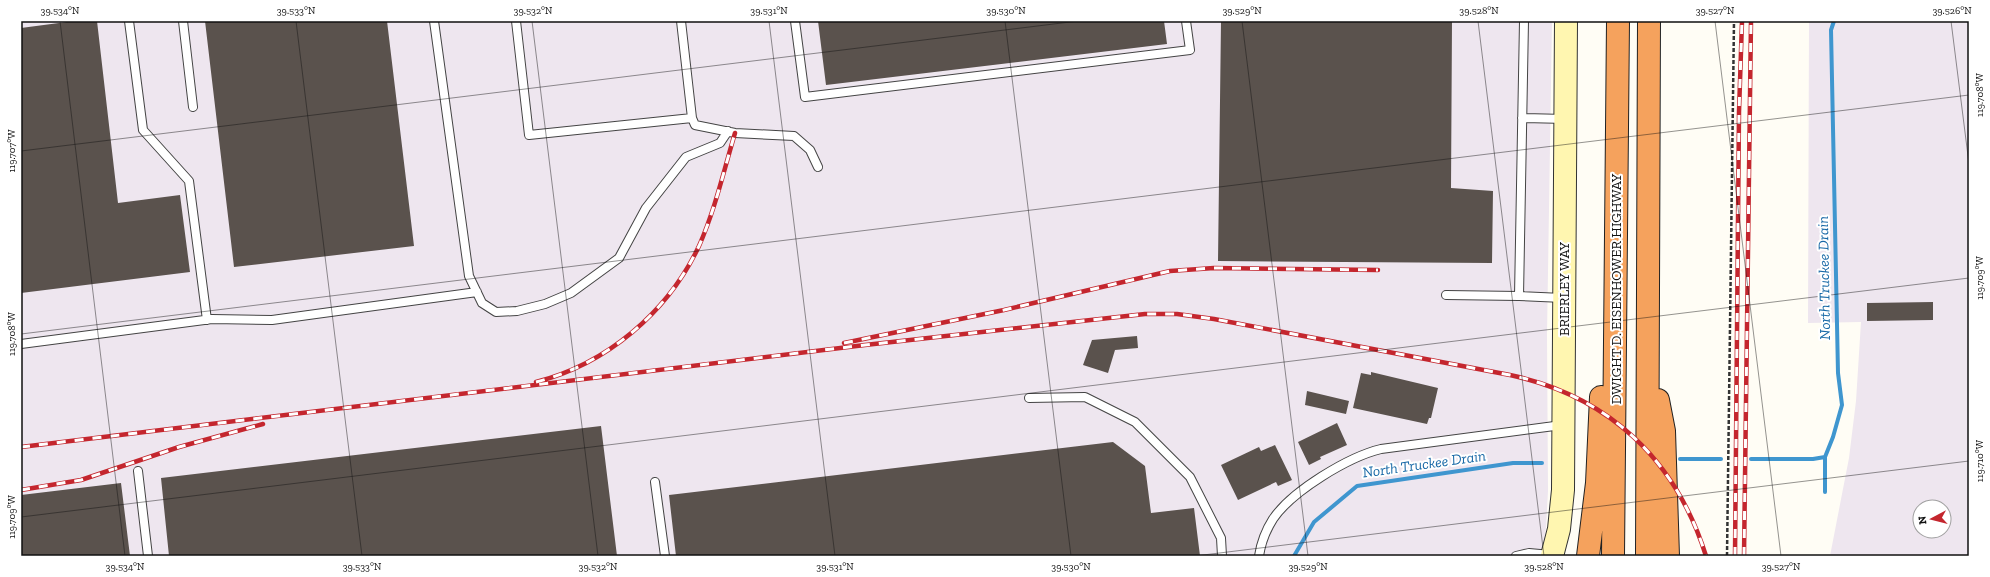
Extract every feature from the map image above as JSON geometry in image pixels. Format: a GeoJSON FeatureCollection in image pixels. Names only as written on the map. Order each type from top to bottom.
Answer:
{"type":"FeatureCollection","features":[{"type":"Feature","properties":{"kind":"highway","name":"DWIGHT D. EISENHOWER HIGHWAY"},"geometry":{"type":"LineString","coordinates":[[1613,556],[1618,21]]}},
{"type":"Feature","properties":{"kind":"highway"},"geometry":{"type":"LineString","coordinates":[[1647,556],[1649,354],[1649,21]]}},
{"type":"Feature","properties":{"kind":"highway"},"geometry":{"type":"LineString","coordinates":[[1588,556],[1597,482],[1609,216],[1617,148]]}},
{"type":"Feature","properties":{"kind":"highway"},"geometry":{"type":"LineString","coordinates":[[1649,354],[1664,431],[1668,556]]}},
{"type":"Feature","properties":{"kind":"street","name":"BRIERLEY WAY"},"geometry":{"type":"LineString","coordinates":[[1553,555],[1562,505],[1566,21]]}},
{"type":"Feature","properties":{"kind":"lane"},"geometry":{"type":"LineString","coordinates":[[129,21],[143,130],[189,181],[207,320]]}},
{"type":"Feature","properties":{"kind":"lane"},"geometry":{"type":"LineString","coordinates":[[183,21],[193,107]]}},
{"type":"Feature","properties":{"kind":"lane"},"geometry":{"type":"LineString","coordinates":[[434,21],[468,276],[482,303],[496,312],[517,311],[545,304],[571,293],[619,258],[646,208],[686,157],[720,143],[728,131]]}},
{"type":"Feature","properties":{"kind":"lane"},"geometry":{"type":"LineString","coordinates":[[516,21],[530,135],[692,118]]}},
{"type":"Feature","properties":{"kind":"lane"},"geometry":{"type":"LineString","coordinates":[[681,21],[692,118],[695,125],[728,131],[794,136],[810,150],[818,167]]}},
{"type":"Feature","properties":{"kind":"lane"},"geometry":{"type":"LineString","coordinates":[[795,21],[805,97],[1190,50],[1186,21]]}},
{"type":"Feature","properties":{"kind":"lane"},"geometry":{"type":"LineString","coordinates":[[1519,296],[1524,21]]}},
{"type":"Feature","properties":{"kind":"lane"},"geometry":{"type":"LineString","coordinates":[[1522,118],[1566,119]]}},
{"type":"Feature","properties":{"kind":"lane"},"geometry":{"type":"LineString","coordinates":[[21,344],[207,320],[272,320],[477,292]]}},
{"type":"Feature","properties":{"kind":"lane"},"geometry":{"type":"LineString","coordinates":[[1446,295],[1564,298]]}},
{"type":"Feature","properties":{"kind":"lane"},"geometry":{"type":"LineString","coordinates":[[1029,398],[1085,397],[1135,422],[1190,477],[1221,538],[1222,556]]}},
{"type":"Feature","properties":{"kind":"lane"},"geometry":{"type":"LineString","coordinates":[[1259,556],[1266,531],[1274,517],[1312,484],[1340,465],[1356,457],[1381,449],[1563,425]]}},
{"type":"Feature","properties":{"kind":"lane"},"geometry":{"type":"LineString","coordinates":[[138,471],[148,556]]}},
{"type":"Feature","properties":{"kind":"lane"},"geometry":{"type":"LineString","coordinates":[[655,482],[665,556]]}},
{"type":"Feature","properties":{"kind":"lane"},"geometry":{"type":"LineString","coordinates":[[1516,556],[1529,553],[1553,555]]}},
{"type":"Feature","properties":{"kind":"path"},"geometry":{"type":"LineString","coordinates":[[1728,556],[1734,21]]}},
{"type":"Feature","properties":{"kind":"shaded area"},"geometry":{"type":"Polygon","coordinates":[[[21,21],[1552,21],[1547,335],[1548,491],[1546,528],[1541,556],[21,556],[21,21]]]}},
{"type":"Feature","properties":{"kind":"shaded area"},"geometry":{"type":"Polygon","coordinates":[[[1809,21],[1969,21],[1969,556],[1830,556],[1849,458],[1856,401],[1861,322],[1808,323],[1809,21]]]}},
{"type":"Feature","properties":{"kind":"building"},"geometry":{"type":"Polygon","coordinates":[[[74,21],[97,21],[118,203],[180,195],[190,272],[21,293],[21,28],[74,21]]]}},
{"type":"Feature","properties":{"kind":"building"},"geometry":{"type":"Polygon","coordinates":[[[205,21],[387,21],[414,246],[234,267],[205,21]]]}},
{"type":"Feature","properties":{"kind":"building"},"geometry":{"type":"Polygon","coordinates":[[[818,21],[1164,21],[1167,44],[826,85],[818,21]]]}},
{"type":"Feature","properties":{"kind":"building"},"geometry":{"type":"Polygon","coordinates":[[[1221,21],[1452,21],[1451,188],[1493,191],[1492,263],[1218,261],[1221,21]]]}},
{"type":"Feature","properties":{"kind":"building"},"geometry":{"type":"Polygon","coordinates":[[[1933,302],[1933,320],[1867,321],[1867,303],[1933,302]]]}},
{"type":"Feature","properties":{"kind":"building"},"geometry":{"type":"Polygon","coordinates":[[[1137,336],[1138,348],[1115,350],[1108,373],[1083,365],[1092,340],[1137,336]]]}},
{"type":"Feature","properties":{"kind":"building"},"geometry":{"type":"Polygon","coordinates":[[[1371,372],[1438,388],[1431,418],[1429,418],[1427,424],[1353,408],[1361,373],[1371,375],[1371,372]]]}},
{"type":"Feature","properties":{"kind":"building"},"geometry":{"type":"Polygon","coordinates":[[[1307,391],[1349,401],[1346,414],[1305,405],[1307,391]]]}},
{"type":"Feature","properties":{"kind":"building"},"geometry":{"type":"Polygon","coordinates":[[[1337,423],[1347,445],[1320,457],[1321,459],[1309,465],[1298,442],[1337,423]]]}},
{"type":"Feature","properties":{"kind":"building"},"geometry":{"type":"Polygon","coordinates":[[[601,426],[617,556],[169,556],[161,478],[601,426]]]}},
{"type":"Feature","properties":{"kind":"building"},"geometry":{"type":"Polygon","coordinates":[[[1113,442],[1145,466],[1151,513],[1194,508],[1200,556],[676,556],[669,495],[1113,442]]]}},
{"type":"Feature","properties":{"kind":"building"},"geometry":{"type":"Polygon","coordinates":[[[1275,445],[1292,480],[1278,486],[1276,482],[1238,500],[1221,465],[1259,447],[1261,451],[1275,445]]]}},
{"type":"Feature","properties":{"kind":"building"},"geometry":{"type":"Polygon","coordinates":[[[121,483],[130,556],[21,556],[21,495],[121,483]]]}},
{"type":"Feature","properties":{"kind":"waterway","name":"North Truckee Drain"},"geometry":{"type":"LineString","coordinates":[[1825,492],[1825,457],[1833,437],[1842,405],[1838,373],[1831,30],[1834,21]]}},
{"type":"Feature","properties":{"kind":"waterway","name":"North Truckee Drain"},"geometry":{"type":"LineString","coordinates":[[1751,459],[1813,459],[1825,457]]}},
{"type":"Feature","properties":{"kind":"waterway","name":"North Truckee Drain"},"geometry":{"type":"LineString","coordinates":[[1680,459],[1721,459]]}},
{"type":"Feature","properties":{"kind":"waterway","name":"North Truckee Drain"},"geometry":{"type":"LineString","coordinates":[[1294,556],[1314,522],[1357,486],[1513,463],[1542,463]]}},
{"type":"Feature","properties":{"kind":"railway"},"geometry":{"type":"LineString","coordinates":[[1735,556],[1739,112],[1742,21]]}},
{"type":"Feature","properties":{"kind":"railway"},"geometry":{"type":"LineString","coordinates":[[1744,556],[1751,21]]}},
{"type":"Feature","properties":{"kind":"railway"},"geometry":{"type":"LineString","coordinates":[[536,382],[562,374],[611,348],[653,313],[670,293],[686,270],[705,232],[715,204],[735,133]]}},
{"type":"Feature","properties":{"kind":"railway"},"geometry":{"type":"LineString","coordinates":[[844,343],[1004,310],[1170,271],[1214,268],[1378,270]]}},
{"type":"Feature","properties":{"kind":"railway"},"geometry":{"type":"LineString","coordinates":[[21,447],[865,345],[1145,314],[1177,314],[1214,319],[1510,375],[1546,385],[1578,399],[1608,416],[1634,437],[1657,462],[1677,490],[1693,522],[1706,556]]}},
{"type":"Feature","properties":{"kind":"railway"},"geometry":{"type":"LineString","coordinates":[[21,490],[81,480],[179,447],[263,424]]}}]}
